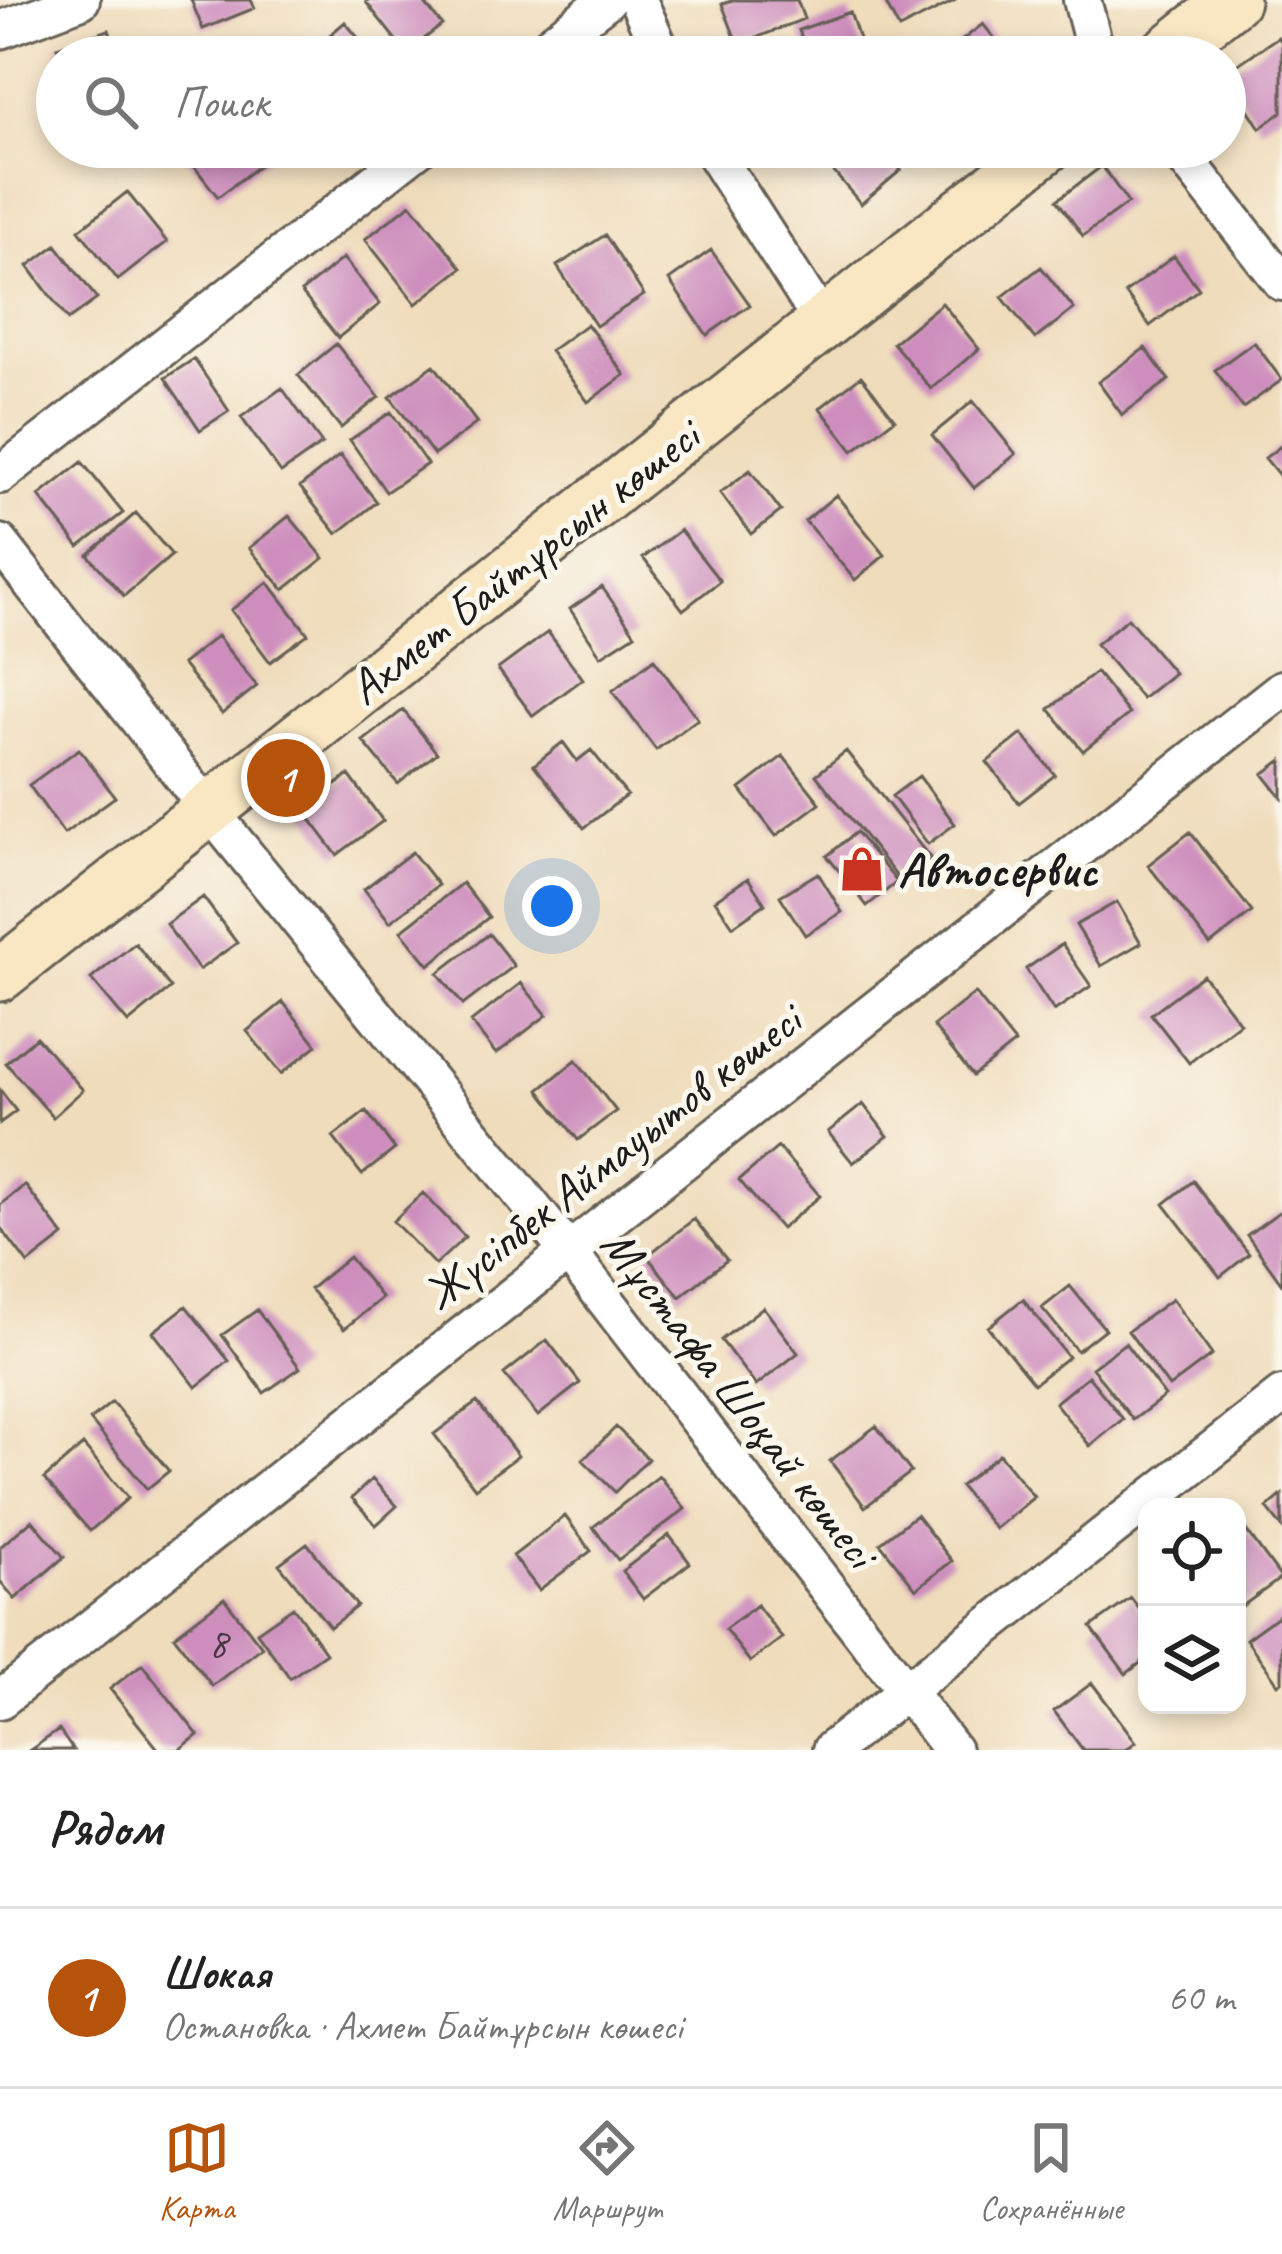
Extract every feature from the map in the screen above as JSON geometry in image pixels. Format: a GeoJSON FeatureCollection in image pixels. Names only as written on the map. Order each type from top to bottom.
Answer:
{"type":"FeatureCollection","features":[{"type":"Feature","properties":{"kind":"street"},"geometry":{"type":"LineString","coordinates":[[0,30],[81,0]]}},
{"type":"Feature","properties":{"kind":"street"},"geometry":{"type":"LineString","coordinates":[[562,36],[607,0]]}},
{"type":"Feature","properties":{"kind":"street"},"geometry":{"type":"LineString","coordinates":[[638,0],[654,36]]}},
{"type":"Feature","properties":{"kind":"street"},"geometry":{"type":"LineString","coordinates":[[1082,0],[1091,36]]}},
{"type":"Feature","properties":{"kind":"street"},"geometry":{"type":"LineString","coordinates":[[1188,36],[1233,0]]}},
{"type":"Feature","properties":{"kind":"street"},"geometry":{"type":"LineString","coordinates":[[0,476],[392,168]]}},
{"type":"Feature","properties":{"kind":"street"},"geometry":{"type":"LineString","coordinates":[[723,168],[823,323]]}},
{"type":"Feature","properties":{"kind":"street","name":"Ахмет Байтұрсын көшесі"},"geometry":{"type":"LineString","coordinates":[[0,975],[1019,168]]}},
{"type":"Feature","properties":{"kind":"street"},"geometry":{"type":"LineString","coordinates":[[1192,168],[1282,282]]}},
{"type":"Feature","properties":{"kind":"street","name":"Мұстафа Шоқай көшесі"},"geometry":{"type":"LineString","coordinates":[[0,543],[209,810],[567,1250],[952,1750]]}},
{"type":"Feature","properties":{"kind":"street","name":"Жүсіпбек Аймауытов көшесі"},"geometry":{"type":"LineString","coordinates":[[0,1700],[1282,688]]}},
{"type":"Feature","properties":{"kind":"street"},"geometry":{"type":"LineString","coordinates":[[831,1750],[1282,1395]]}},
{"type":"Feature","properties":{"kind":"building"},"geometry":{"type":"Polygon","coordinates":[[[191,0],[251,0],[255,8],[203,29],[191,0]]]}},
{"type":"Feature","properties":{"kind":"building"},"geometry":{"type":"Polygon","coordinates":[[[422,0],[442,25],[428,36],[393,36],[366,2],[422,0]]]}},
{"type":"Feature","properties":{"kind":"building"},"geometry":{"type":"Polygon","coordinates":[[[797,0],[804,19],[761,36],[734,36],[722,4],[797,0]]]}},
{"type":"Feature","properties":{"kind":"building"},"geometry":{"type":"Polygon","coordinates":[[[884,0],[956,0],[899,29],[884,0]]]}},
{"type":"Feature","properties":{"kind":"building"},"geometry":{"type":"Polygon","coordinates":[[[850,12],[858,36],[801,36],[799,30],[850,12]]]}},
{"type":"Feature","properties":{"kind":"building"},"geometry":{"type":"Polygon","coordinates":[[[345,22],[357,36],[329,36],[345,22]]]}},
{"type":"Feature","properties":{"kind":"building"},"geometry":{"type":"Polygon","coordinates":[[[983,24],[992,36],[967,36],[983,24]]]}},
{"type":"Feature","properties":{"kind":"building"},"geometry":{"type":"Polygon","coordinates":[[[1278,37],[1282,42],[1282,112],[1260,128],[1246,106],[1246,59],[1278,37]]]}},
{"type":"Feature","properties":{"kind":"building"},"geometry":{"type":"Polygon","coordinates":[[[195,168],[256,168],[218,197],[195,168]]]}},
{"type":"Feature","properties":{"kind":"building"},"geometry":{"type":"Polygon","coordinates":[[[830,168],[899,168],[901,170],[861,204],[830,168]]]}},
{"type":"Feature","properties":{"kind":"building"},"geometry":{"type":"Polygon","coordinates":[[[1103,168],[1128,203],[1083,236],[1057,200],[1103,168]]]}},
{"type":"Feature","properties":{"kind":"building"},"geometry":{"type":"Polygon","coordinates":[[[127,192],[167,242],[118,280],[79,230],[127,192]]]}},
{"type":"Feature","properties":{"kind":"building"},"geometry":{"type":"Polygon","coordinates":[[[411,204],[462,268],[416,304],[365,239],[411,204]]]}},
{"type":"Feature","properties":{"kind":"building"},"geometry":{"type":"Polygon","coordinates":[[[605,235],[644,295],[596,326],[557,266],[605,235]]]}},
{"type":"Feature","properties":{"kind":"building"},"geometry":{"type":"Polygon","coordinates":[[[56,245],[97,299],[68,320],[28,266],[56,245]]]}},
{"type":"Feature","properties":{"kind":"building"},"geometry":{"type":"Polygon","coordinates":[[[711,250],[750,305],[707,335],[669,280],[711,250]]]}},
{"type":"Feature","properties":{"kind":"building"},"geometry":{"type":"Polygon","coordinates":[[[1174,256],[1199,289],[1150,326],[1125,293],[1174,256]]]}},
{"type":"Feature","properties":{"kind":"building"},"geometry":{"type":"Polygon","coordinates":[[[343,258],[380,304],[338,338],[301,292],[343,258]]]}},
{"type":"Feature","properties":{"kind":"building"},"geometry":{"type":"Polygon","coordinates":[[[1041,267],[1074,309],[1035,339],[1002,297],[1041,267]]]}},
{"type":"Feature","properties":{"kind":"building"},"geometry":{"type":"Polygon","coordinates":[[[942,303],[979,349],[931,389],[893,343],[942,303]]]}},
{"type":"Feature","properties":{"kind":"building"},"geometry":{"type":"Polygon","coordinates":[[[587,324],[625,375],[588,402],[550,351],[587,324]]]}},
{"type":"Feature","properties":{"kind":"building"},"geometry":{"type":"Polygon","coordinates":[[[1254,342],[1282,380],[1243,408],[1215,370],[1254,342]]]}},
{"type":"Feature","properties":{"kind":"building"},"geometry":{"type":"Polygon","coordinates":[[[336,344],[379,397],[341,428],[298,375],[336,344]]]}},
{"type":"Feature","properties":{"kind":"building"},"geometry":{"type":"Polygon","coordinates":[[[1145,348],[1169,380],[1122,415],[1098,382],[1145,348]]]}},
{"type":"Feature","properties":{"kind":"building"},"geometry":{"type":"Polygon","coordinates":[[[194,359],[229,411],[200,430],[165,378],[194,359]]]}},
{"type":"Feature","properties":{"kind":"building"},"geometry":{"type":"Polygon","coordinates":[[[434,365],[477,423],[434,455],[390,397],[434,365]]]}},
{"type":"Feature","properties":{"kind":"building"},"geometry":{"type":"Polygon","coordinates":[[[861,376],[895,419],[853,451],[820,408],[861,376]]]}},
{"type":"Feature","properties":{"kind":"building"},"geometry":{"type":"Polygon","coordinates":[[[282,388],[322,444],[281,473],[241,417],[282,388]]]}},
{"type":"Feature","properties":{"kind":"building"},"geometry":{"type":"Polygon","coordinates":[[[973,401],[1016,454],[974,488],[932,435],[973,401]]]}},
{"type":"Feature","properties":{"kind":"building"},"geometry":{"type":"Polygon","coordinates":[[[391,412],[427,464],[386,492],[350,440],[391,412]]]}},
{"type":"Feature","properties":{"kind":"building"},"geometry":{"type":"Polygon","coordinates":[[[1282,445],[1282,479],[1265,458],[1282,445]]]}},
{"type":"Feature","properties":{"kind":"building"},"geometry":{"type":"Polygon","coordinates":[[[340,455],[377,502],[337,534],[300,487],[340,455]]]}},
{"type":"Feature","properties":{"kind":"building"},"geometry":{"type":"Polygon","coordinates":[[[82,462],[123,513],[79,547],[39,496],[82,462]]]}},
{"type":"Feature","properties":{"kind":"building"},"geometry":{"type":"Polygon","coordinates":[[[750,470],[781,511],[751,534],[720,493],[750,470]]]}},
{"type":"Feature","properties":{"kind":"building"},"geometry":{"type":"Polygon","coordinates":[[[836,495],[885,555],[855,580],[805,521],[836,495]]]}},
{"type":"Feature","properties":{"kind":"building"},"geometry":{"type":"Polygon","coordinates":[[[136,513],[172,555],[124,596],[88,555],[136,513]]]}},
{"type":"Feature","properties":{"kind":"building"},"geometry":{"type":"Polygon","coordinates":[[[289,516],[324,558],[284,590],[249,548],[289,516]]]}},
{"type":"Feature","properties":{"kind":"building"},"geometry":{"type":"Polygon","coordinates":[[[680,530],[720,581],[683,610],[643,558],[680,530]]]}},
{"type":"Feature","properties":{"kind":"building"},"geometry":{"type":"Polygon","coordinates":[[[268,582],[308,634],[270,662],[231,610],[268,582]]]}},
{"type":"Feature","properties":{"kind":"building"},"geometry":{"type":"Polygon","coordinates":[[[602,587],[635,634],[601,656],[570,609],[602,587]]]}},
{"type":"Feature","properties":{"kind":"building"},"geometry":{"type":"Polygon","coordinates":[[[1128,618],[1174,673],[1142,699],[1096,644],[1128,618]]]}},
{"type":"Feature","properties":{"kind":"building"},"geometry":{"type":"Polygon","coordinates":[[[548,632],[583,679],[533,716],[498,669],[548,632]]]}},
{"type":"Feature","properties":{"kind":"building"},"geometry":{"type":"Polygon","coordinates":[[[217,636],[257,686],[222,714],[182,664],[217,636]]]}},
{"type":"Feature","properties":{"kind":"building"},"geometry":{"type":"Polygon","coordinates":[[[654,659],[698,719],[656,750],[612,691],[654,659]]]}},
{"type":"Feature","properties":{"kind":"building"},"geometry":{"type":"Polygon","coordinates":[[[1096,672],[1129,714],[1083,751],[1049,709],[1096,672]]]}},
{"type":"Feature","properties":{"kind":"building"},"geometry":{"type":"Polygon","coordinates":[[[403,710],[437,753],[398,784],[363,741],[403,710]]]}},
{"type":"Feature","properties":{"kind":"building"},"geometry":{"type":"Polygon","coordinates":[[[1022,734],[1055,775],[1019,803],[987,762],[1022,734]]]}},
{"type":"Feature","properties":{"kind":"building"},"geometry":{"type":"Polygon","coordinates":[[[563,742],[577,761],[591,750],[627,795],[584,828],[534,765],[563,742]]]}},
{"type":"Feature","properties":{"kind":"building"},"geometry":{"type":"Polygon","coordinates":[[[79,749],[115,797],[64,834],[29,785],[79,749]]]}},
{"type":"Feature","properties":{"kind":"building"},"geometry":{"type":"Polygon","coordinates":[[[846,751],[931,859],[901,882],[816,775],[846,751]]]}},
{"type":"Feature","properties":{"kind":"building"},"geometry":{"type":"Polygon","coordinates":[[[783,756],[820,803],[776,836],[740,789],[783,756]]]}},
{"type":"Feature","properties":{"kind":"building"},"geometry":{"type":"Polygon","coordinates":[[[1282,760],[1282,798],[1263,774],[1282,760]]]}},
{"type":"Feature","properties":{"kind":"building"},"geometry":{"type":"Polygon","coordinates":[[[349,775],[383,821],[337,855],[303,810],[349,775]]]}},
{"type":"Feature","properties":{"kind":"building"},"geometry":{"type":"Polygon","coordinates":[[[919,776],[955,824],[928,844],[892,796],[919,776]]]}},
{"type":"Feature","properties":{"kind":"building","name":"Автосервис"},"geometry":{"type":"Polygon","coordinates":[[[856,832],[897,882],[867,906],[827,856],[856,832]]]}},
{"type":"Feature","properties":{"kind":"building"},"geometry":{"type":"Polygon","coordinates":[[[1190,832],[1252,912],[1210,945],[1148,865],[1190,832]]]}},
{"type":"Feature","properties":{"kind":"building"},"geometry":{"type":"Polygon","coordinates":[[[412,852],[438,885],[390,922],[364,889],[412,852]]]}},
{"type":"Feature","properties":{"kind":"building"},"geometry":{"type":"Polygon","coordinates":[[[818,873],[842,912],[805,935],[780,896],[818,873]]]}},
{"type":"Feature","properties":{"kind":"building"},"geometry":{"type":"Polygon","coordinates":[[[748,878],[765,904],[733,926],[715,900],[748,878]]]}},
{"type":"Feature","properties":{"kind":"building"},"geometry":{"type":"Polygon","coordinates":[[[462,883],[489,917],[429,965],[401,931],[462,883]]]}},
{"type":"Feature","properties":{"kind":"building"},"geometry":{"type":"Polygon","coordinates":[[[203,897],[237,943],[199,970],[166,924],[203,897]]]}},
{"type":"Feature","properties":{"kind":"building"},"geometry":{"type":"Polygon","coordinates":[[[1117,902],[1141,943],[1101,966],[1076,925],[1117,902]]]}},
{"type":"Feature","properties":{"kind":"building"},"geometry":{"type":"Polygon","coordinates":[[[489,934],[514,966],[463,1005],[438,973],[489,934]]]}},
{"type":"Feature","properties":{"kind":"building"},"geometry":{"type":"Polygon","coordinates":[[[135,943],[171,988],[128,1023],[91,979],[135,943]]]}},
{"type":"Feature","properties":{"kind":"building"},"geometry":{"type":"Polygon","coordinates":[[[1062,944],[1091,986],[1054,1011],[1026,969],[1062,944]]]}},
{"type":"Feature","properties":{"kind":"building"},"geometry":{"type":"Polygon","coordinates":[[[1203,975],[1240,1023],[1189,1063],[1151,1014],[1203,975]]]}},
{"type":"Feature","properties":{"kind":"building"},"geometry":{"type":"Polygon","coordinates":[[[521,983],[547,1015],[496,1054],[471,1022],[521,983]]]}},
{"type":"Feature","properties":{"kind":"building"},"geometry":{"type":"Polygon","coordinates":[[[975,993],[1015,1043],[973,1076],[933,1026],[975,993]]]}},
{"type":"Feature","properties":{"kind":"building"},"geometry":{"type":"Polygon","coordinates":[[[283,1002],[317,1045],[281,1074],[247,1031],[283,1002]]]}},
{"type":"Feature","properties":{"kind":"building"},"geometry":{"type":"Polygon","coordinates":[[[36,1037],[83,1090],[53,1117],[6,1063],[36,1037]]]}},
{"type":"Feature","properties":{"kind":"building"},"geometry":{"type":"Polygon","coordinates":[[[576,1060],[616,1111],[578,1140],[539,1090],[576,1060]]]}},
{"type":"Feature","properties":{"kind":"building"},"geometry":{"type":"Polygon","coordinates":[[[0,1090],[16,1111],[0,1123],[0,1090]]]}},
{"type":"Feature","properties":{"kind":"building"},"geometry":{"type":"Polygon","coordinates":[[[863,1104],[888,1136],[853,1163],[828,1132],[863,1104]]]}},
{"type":"Feature","properties":{"kind":"building"},"geometry":{"type":"Polygon","coordinates":[[[366,1111],[395,1149],[362,1175],[333,1137],[366,1111]]]}},
{"type":"Feature","properties":{"kind":"building"},"geometry":{"type":"Polygon","coordinates":[[[778,1147],[820,1196],[781,1229],[739,1180],[778,1147]]]}},
{"type":"Feature","properties":{"kind":"building"},"geometry":{"type":"Polygon","coordinates":[[[1193,1181],[1249,1254],[1220,1277],[1164,1204],[1193,1181]]]}},
{"type":"Feature","properties":{"kind":"building"},"geometry":{"type":"Polygon","coordinates":[[[25,1185],[64,1236],[28,1264],[0,1227],[0,1205],[25,1185]]]}},
{"type":"Feature","properties":{"kind":"building"},"geometry":{"type":"Polygon","coordinates":[[[423,1193],[465,1237],[435,1265],[393,1221],[423,1193]]]}},
{"type":"Feature","properties":{"kind":"building"},"geometry":{"type":"Polygon","coordinates":[[[1282,1210],[1282,1284],[1247,1235],[1282,1210]]]}},
{"type":"Feature","properties":{"kind":"building"},"geometry":{"type":"Polygon","coordinates":[[[694,1219],[727,1260],[680,1297],[647,1256],[694,1219]]]}},
{"type":"Feature","properties":{"kind":"building"},"geometry":{"type":"Polygon","coordinates":[[[349,1257],[382,1298],[344,1329],[310,1289],[349,1257]]]}},
{"type":"Feature","properties":{"kind":"building"},"geometry":{"type":"Polygon","coordinates":[[[1070,1286],[1105,1329],[1077,1351],[1042,1308],[1070,1286]]]}},
{"type":"Feature","properties":{"kind":"building"},"geometry":{"type":"Polygon","coordinates":[[[1023,1299],[1068,1357],[1034,1384],[988,1327],[1023,1299]]]}},
{"type":"Feature","properties":{"kind":"building"},"geometry":{"type":"Polygon","coordinates":[[[1172,1299],[1212,1355],[1169,1387],[1128,1331],[1172,1299]]]}},
{"type":"Feature","properties":{"kind":"building"},"geometry":{"type":"Polygon","coordinates":[[[186,1306],[229,1361],[196,1387],[153,1332],[186,1306]]]}},
{"type":"Feature","properties":{"kind":"building"},"geometry":{"type":"Polygon","coordinates":[[[763,1307],[798,1353],[756,1386],[721,1340],[763,1307]]]}},
{"type":"Feature","properties":{"kind":"building"},"geometry":{"type":"Polygon","coordinates":[[[257,1310],[300,1368],[264,1393],[222,1335],[257,1310]]]}},
{"type":"Feature","properties":{"kind":"building"},"geometry":{"type":"Polygon","coordinates":[[[547,1340],[580,1383],[538,1416],[504,1374],[547,1340]]]}},
{"type":"Feature","properties":{"kind":"building"},"geometry":{"type":"Polygon","coordinates":[[[1125,1343],[1165,1396],[1133,1420],[1092,1368],[1125,1343]]]}},
{"type":"Feature","properties":{"kind":"building"},"geometry":{"type":"Polygon","coordinates":[[[1088,1376],[1123,1419],[1090,1446],[1055,1403],[1088,1376]]]}},
{"type":"Feature","properties":{"kind":"building"},"geometry":{"type":"Polygon","coordinates":[[[112,1402],[169,1471],[147,1489],[90,1420],[112,1402]]]}},
{"type":"Feature","properties":{"kind":"building"},"geometry":{"type":"Polygon","coordinates":[[[477,1402],[518,1456],[475,1488],[434,1434],[477,1402]]]}},
{"type":"Feature","properties":{"kind":"building"},"geometry":{"type":"Polygon","coordinates":[[[876,1426],[911,1472],[865,1507],[830,1461],[876,1426]]]}},
{"type":"Feature","properties":{"kind":"building"},"geometry":{"type":"Polygon","coordinates":[[[616,1427],[648,1459],[615,1492],[583,1460],[616,1427]]]}},
{"type":"Feature","properties":{"kind":"building"},"geometry":{"type":"Polygon","coordinates":[[[83,1445],[128,1498],[90,1531],[44,1479],[83,1445]]]}},
{"type":"Feature","properties":{"kind":"building"},"geometry":{"type":"Polygon","coordinates":[[[999,1454],[1034,1497],[995,1529],[960,1486],[999,1454]]]}},
{"type":"Feature","properties":{"kind":"building"},"geometry":{"type":"Polygon","coordinates":[[[659,1476],[685,1509],[618,1560],[593,1527],[659,1476]]]}},
{"type":"Feature","properties":{"kind":"building"},"geometry":{"type":"Polygon","coordinates":[[[372,1479],[397,1506],[376,1525],[352,1498],[372,1479]]]}},
{"type":"Feature","properties":{"kind":"building"},"geometry":{"type":"Polygon","coordinates":[[[1282,1495],[1282,1527],[1267,1508],[1282,1495]]]}},
{"type":"Feature","properties":{"kind":"building"},"geometry":{"type":"Polygon","coordinates":[[[916,1515],[952,1561],[916,1589],[880,1543],[916,1515]]]}},
{"type":"Feature","properties":{"kind":"building"},"geometry":{"type":"Polygon","coordinates":[[[565,1516],[591,1551],[539,1590],[513,1556],[565,1516]]]}},
{"type":"Feature","properties":{"kind":"building"},"geometry":{"type":"Polygon","coordinates":[[[32,1520],[64,1557],[15,1599],[0,1581],[0,1547],[32,1520]]]}},
{"type":"Feature","properties":{"kind":"building"},"geometry":{"type":"Polygon","coordinates":[[[1246,1530],[1281,1578],[1246,1603],[1246,1530]]]}},
{"type":"Feature","properties":{"kind":"building"},"geometry":{"type":"Polygon","coordinates":[[[669,1535],[690,1563],[643,1599],[622,1571],[669,1535]]]}},
{"type":"Feature","properties":{"kind":"building"},"geometry":{"type":"Polygon","coordinates":[[[307,1543],[357,1606],[330,1627],[279,1564],[307,1543]]]}},
{"type":"Feature","properties":{"kind":"building"},"geometry":{"type":"Polygon","coordinates":[[[224,1598],[262,1647],[212,1686],[174,1636],[224,1598]]]}},
{"type":"Feature","properties":{"kind":"building"},"geometry":{"type":"Polygon","coordinates":[[[1131,1598],[1138,1607],[1138,1665],[1126,1674],[1091,1627],[1131,1598]]]}},
{"type":"Feature","properties":{"kind":"building"},"geometry":{"type":"Polygon","coordinates":[[[757,1605],[782,1638],[750,1662],[725,1629],[757,1605]]]}},
{"type":"Feature","properties":{"kind":"building"},"geometry":{"type":"Polygon","coordinates":[[[293,1607],[326,1653],[290,1678],[257,1632],[293,1607]]]}},
{"type":"Feature","properties":{"kind":"building"},"geometry":{"type":"Polygon","coordinates":[[[1282,1613],[1282,1681],[1278,1684],[1246,1639],[1282,1613]]]}},
{"type":"Feature","properties":{"kind":"building"},"geometry":{"type":"Polygon","coordinates":[[[142,1664],[198,1735],[179,1750],[159,1750],[110,1689],[142,1664]]]}},
{"type":"Feature","properties":{"kind":"building"},"geometry":{"type":"Polygon","coordinates":[[[1092,1683],[1136,1742],[1125,1750],[1083,1750],[1054,1711],[1092,1683]]]}},
{"type":"Feature","properties":{"kind":"building"},"geometry":{"type":"Polygon","coordinates":[[[59,1730],[73,1750],[30,1750],[59,1730]]]}},
{"type":"Feature","properties":{"kind":"place","name":"Шокая"},"geometry":{"type":"Point","coordinates":[286,778]}},
{"type":"Feature","properties":{"kind":"place","name":"Автосервис"},"geometry":{"type":"Point","coordinates":[862,869]}}]}
